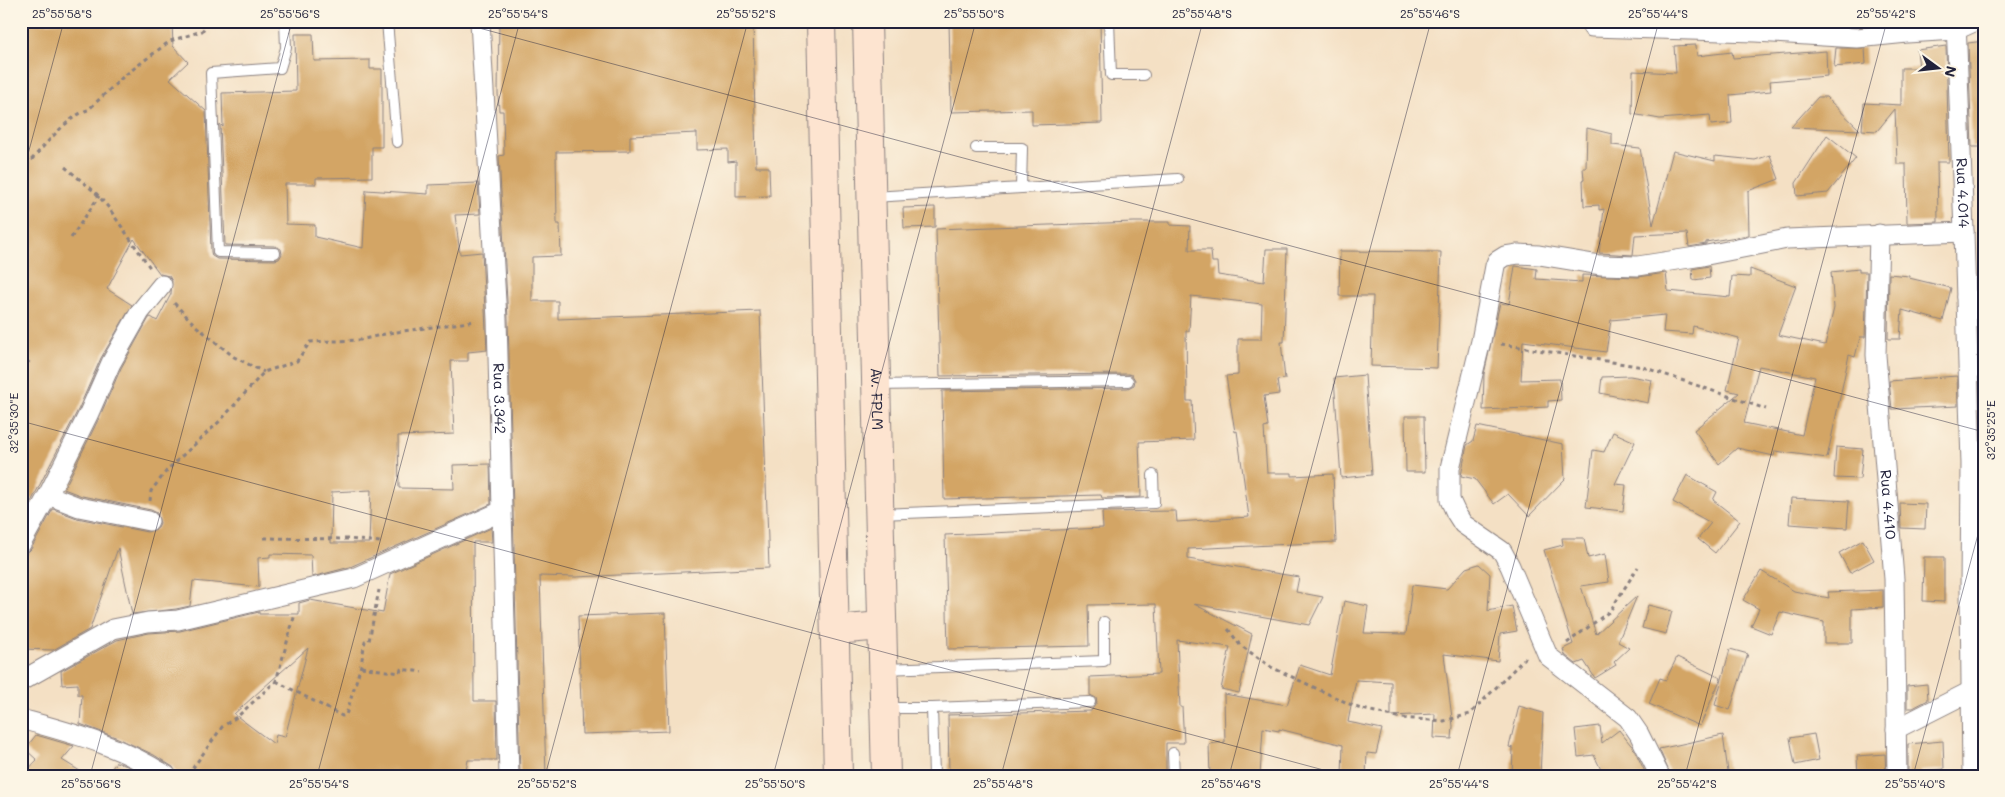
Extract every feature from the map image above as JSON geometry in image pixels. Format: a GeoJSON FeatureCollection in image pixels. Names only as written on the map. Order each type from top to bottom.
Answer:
{"type":"FeatureCollection","features":[{"type":"Feature","properties":{"kind":"main road"},"geometry":{"type":"LineString","coordinates":[[821,21],[838,776]]}},
{"type":"Feature","properties":{"kind":"main road","name":"Av. FPLM"},"geometry":{"type":"LineString","coordinates":[[867,21],[886,776]]}},
{"type":"Feature","properties":{"kind":"main road"},"geometry":{"type":"LineString","coordinates":[[835,630],[882,626]]}},
{"type":"Feature","properties":{"kind":"street","name":"Rua 3.342"},"geometry":{"type":"LineString","coordinates":[[480,21],[497,319],[509,776]]}},
{"type":"Feature","properties":{"kind":"street"},"geometry":{"type":"LineString","coordinates":[[1592,28],[1755,32],[1857,38],[1956,26],[1976,21]]}},
{"type":"Feature","properties":{"kind":"street","name":"Rua 4.014"},"geometry":{"type":"LineString","coordinates":[[1956,26],[1977,659],[1971,691],[1972,776]]}},
{"type":"Feature","properties":{"kind":"street"},"geometry":{"type":"LineString","coordinates":[[1660,776],[1639,734],[1628,718],[1545,648],[1510,566],[1502,552],[1464,524],[1450,500],[1450,468],[1495,266],[1498,260],[1505,256],[1518,254],[1539,255],[1600,266],[1638,266],[1702,256],[1787,239],[1964,232]]}},
{"type":"Feature","properties":{"kind":"street","name":"Rua 4.410"},"geometry":{"type":"LineString","coordinates":[[1879,234],[1876,355],[1894,579],[1897,776]]}},
{"type":"Feature","properties":{"kind":"street"},"geometry":{"type":"LineString","coordinates":[[21,544],[89,413],[111,363],[140,312],[162,285]]}},
{"type":"Feature","properties":{"kind":"street"},"geometry":{"type":"LineString","coordinates":[[1966,297],[1984,305]]}},
{"type":"Feature","properties":{"kind":"street"},"geometry":{"type":"LineString","coordinates":[[48,495],[80,508],[149,520]]}},
{"type":"Feature","properties":{"kind":"street"},"geometry":{"type":"LineString","coordinates":[[21,681],[112,629],[148,622],[178,620],[354,578],[502,511]]}},
{"type":"Feature","properties":{"kind":"street"},"geometry":{"type":"LineString","coordinates":[[1896,729],[1971,691]]}},
{"type":"Feature","properties":{"kind":"street"},"geometry":{"type":"LineString","coordinates":[[21,719],[104,743],[137,757],[167,776]]}},
{"type":"Feature","properties":{"kind":"lane"},"geometry":{"type":"LineString","coordinates":[[275,253],[218,252],[212,73],[280,68],[286,48],[285,21]]}},
{"type":"Feature","properties":{"kind":"lane"},"geometry":{"type":"LineString","coordinates":[[387,21],[397,142]]}},
{"type":"Feature","properties":{"kind":"lane"},"geometry":{"type":"LineString","coordinates":[[1110,21],[1111,74],[1144,75]]}},
{"type":"Feature","properties":{"kind":"lane"},"geometry":{"type":"LineString","coordinates":[[976,148],[1022,148],[1021,188]]}},
{"type":"Feature","properties":{"kind":"lane"},"geometry":{"type":"LineString","coordinates":[[872,197],[1178,179]]}},
{"type":"Feature","properties":{"kind":"lane"},"geometry":{"type":"LineString","coordinates":[[875,385],[1128,381]]}},
{"type":"Feature","properties":{"kind":"lane"},"geometry":{"type":"LineString","coordinates":[[879,514],[1154,503],[1153,475]]}},
{"type":"Feature","properties":{"kind":"lane"},"geometry":{"type":"LineString","coordinates":[[883,669],[1104,662],[1104,622]]}},
{"type":"Feature","properties":{"kind":"lane"},"geometry":{"type":"LineString","coordinates":[[885,708],[1090,702]]}},
{"type":"Feature","properties":{"kind":"lane"},"geometry":{"type":"LineString","coordinates":[[932,708],[934,776]]}},
{"type":"Feature","properties":{"kind":"lane"},"geometry":{"type":"LineString","coordinates":[[1173,754],[1174,776]]}},
{"type":"Feature","properties":{"kind":"path"},"geometry":{"type":"LineString","coordinates":[[21,172],[57,133],[80,112],[88,110],[124,76],[170,41],[202,31],[210,21]]}},
{"type":"Feature","properties":{"kind":"path"},"geometry":{"type":"LineString","coordinates":[[65,167],[99,196],[89,208],[71,238]]}},
{"type":"Feature","properties":{"kind":"path"},"geometry":{"type":"LineString","coordinates":[[149,520],[151,491],[168,469],[221,420],[264,372],[298,362],[310,342],[360,340],[389,333],[497,319]]}},
{"type":"Feature","properties":{"kind":"path"},"geometry":{"type":"LineString","coordinates":[[1480,340],[1536,351],[1643,367],[1766,409]]}},
{"type":"Feature","properties":{"kind":"path"},"geometry":{"type":"LineString","coordinates":[[21,377],[29,361]]}},
{"type":"Feature","properties":{"kind":"path"},"geometry":{"type":"LineString","coordinates":[[264,538],[348,539],[383,542]]}},
{"type":"Feature","properties":{"kind":"path"},"geometry":{"type":"LineString","coordinates":[[276,681],[342,716],[346,715],[361,668],[366,640],[369,641],[382,566]]}},
{"type":"Feature","properties":{"kind":"path"},"geometry":{"type":"LineString","coordinates":[[1228,629],[1240,645],[1271,667],[1358,708],[1401,718],[1444,720],[1470,714],[1545,648],[1610,611],[1638,567]]}},
{"type":"Feature","properties":{"kind":"path"},"geometry":{"type":"LineString","coordinates":[[188,776],[222,728],[276,681],[296,609],[297,592]]}},
{"type":"Feature","properties":{"kind":"path"},"geometry":{"type":"LineString","coordinates":[[361,668],[400,672],[401,669],[422,672]]}},
{"type":"Feature","properties":{"kind":"building"},"geometry":{"type":"Polygon","coordinates":[[[75,21],[172,21],[173,46],[188,62],[170,79],[206,111],[211,252],[212,256],[217,259],[275,260],[279,259],[282,254],[281,249],[275,246],[225,245],[220,124],[223,127],[222,93],[296,91],[295,34],[313,34],[314,61],[370,60],[370,69],[382,69],[382,147],[372,147],[372,177],[316,178],[316,184],[285,184],[286,224],[315,225],[315,237],[363,248],[366,190],[428,194],[428,185],[478,183],[480,214],[455,215],[460,254],[482,252],[487,350],[468,352],[468,361],[451,361],[454,434],[398,436],[399,488],[454,489],[453,465],[490,464],[491,504],[350,567],[312,577],[311,555],[270,554],[270,557],[258,558],[259,587],[193,581],[190,606],[176,609],[132,614],[118,548],[90,629],[53,650],[21,649],[21,555],[26,554],[31,549],[53,509],[77,518],[147,532],[157,529],[160,523],[157,513],[151,510],[82,496],[64,489],[121,368],[149,318],[151,317],[157,321],[171,294],[172,281],[169,276],[160,274],[134,239],[107,289],[132,305],[101,358],[79,408],[31,502],[21,498],[21,246],[28,237],[23,234],[29,223],[21,216],[21,25],[75,21]],[[371,490],[332,492],[331,543],[369,543],[371,490]]]}},
{"type":"Feature","properties":{"kind":"building"},"geometry":{"type":"Polygon","coordinates":[[[499,21],[526,21],[526,23],[753,21],[756,167],[769,167],[770,196],[736,197],[736,161],[728,162],[728,149],[697,150],[697,133],[630,136],[630,151],[556,152],[557,224],[560,224],[561,256],[532,257],[532,301],[558,301],[558,319],[760,311],[769,568],[576,577],[540,576],[546,776],[520,776],[508,319],[499,156],[504,155],[503,111],[499,111],[498,93],[499,21]]]}},
{"type":"Feature","properties":{"kind":"building"},"geometry":{"type":"Polygon","coordinates":[[[949,21],[1100,21],[1102,123],[1032,125],[1032,110],[951,112],[949,21]]]}},
{"type":"Feature","properties":{"kind":"building"},"geometry":{"type":"Polygon","coordinates":[[[1840,21],[1864,21],[1864,26],[1839,26],[1840,21]]]}},
{"type":"Feature","properties":{"kind":"building"},"geometry":{"type":"Polygon","coordinates":[[[1984,41],[1984,147],[1972,147],[1968,43],[1984,41]]]}},
{"type":"Feature","properties":{"kind":"building"},"geometry":{"type":"Polygon","coordinates":[[[1696,45],[1697,56],[1732,52],[1733,58],[1826,51],[1827,76],[1770,81],[1771,91],[1730,95],[1732,123],[1711,125],[1710,115],[1660,119],[1632,114],[1633,71],[1676,73],[1674,46],[1696,45]]]}},
{"type":"Feature","properties":{"kind":"building"},"geometry":{"type":"Polygon","coordinates":[[[1946,46],[1949,162],[1937,162],[1938,222],[1907,223],[1906,164],[1897,164],[1895,109],[1877,131],[1862,130],[1864,103],[1901,105],[1901,68],[1919,68],[1917,50],[1946,46]]]}},
{"type":"Feature","properties":{"kind":"building"},"geometry":{"type":"Polygon","coordinates":[[[1836,48],[1865,48],[1866,64],[1834,67],[1836,48]]]}},
{"type":"Feature","properties":{"kind":"building"},"geometry":{"type":"Polygon","coordinates":[[[1818,97],[1826,97],[1860,130],[1791,127],[1818,97]]]}},
{"type":"Feature","properties":{"kind":"building"},"geometry":{"type":"Polygon","coordinates":[[[1587,128],[1612,134],[1612,145],[1640,148],[1653,225],[1673,151],[1715,161],[1715,156],[1755,160],[1770,155],[1779,179],[1748,191],[1749,235],[1706,242],[1706,244],[1689,247],[1687,233],[1635,235],[1633,255],[1599,253],[1604,209],[1599,210],[1599,205],[1584,206],[1583,168],[1586,168],[1587,128]]]}},
{"type":"Feature","properties":{"kind":"building"},"geometry":{"type":"Polygon","coordinates":[[[1827,135],[1856,158],[1828,193],[1797,196],[1796,183],[1827,135]]]}},
{"type":"Feature","properties":{"kind":"building"},"geometry":{"type":"Polygon","coordinates":[[[935,207],[935,227],[904,228],[903,208],[935,207]]]}},
{"type":"Feature","properties":{"kind":"building"},"geometry":{"type":"Polygon","coordinates":[[[1170,222],[1170,225],[1190,226],[1189,250],[1211,250],[1212,262],[1217,262],[1218,275],[1264,282],[1266,249],[1287,249],[1284,342],[1281,342],[1285,379],[1277,380],[1279,394],[1264,396],[1268,427],[1264,428],[1267,473],[1292,473],[1292,476],[1333,474],[1336,542],[1188,549],[1188,559],[1299,577],[1296,592],[1323,597],[1309,625],[1194,604],[1252,634],[1239,693],[1221,689],[1230,647],[1177,640],[1180,707],[1182,707],[1184,743],[1166,743],[1166,776],[949,776],[948,715],[1091,711],[1097,702],[1096,698],[1090,695],[1090,677],[1159,674],[1156,604],[1088,605],[1089,646],[948,649],[945,535],[1103,528],[1102,512],[1176,511],[1177,522],[1249,517],[1237,431],[1235,432],[1226,376],[1238,375],[1238,339],[1261,339],[1262,304],[1191,296],[1189,331],[1186,331],[1187,401],[1192,401],[1194,440],[1139,442],[1141,497],[1102,498],[1101,495],[944,499],[942,391],[1128,388],[1134,385],[1135,380],[1132,375],[1128,374],[940,376],[936,229],[1170,222]]]}},
{"type":"Feature","properties":{"kind":"building"},"geometry":{"type":"Polygon","coordinates":[[[1340,251],[1441,252],[1437,368],[1371,366],[1373,296],[1339,296],[1340,251]]]}},
{"type":"Feature","properties":{"kind":"building"},"geometry":{"type":"Polygon","coordinates":[[[1515,266],[1537,269],[1536,279],[1582,282],[1582,275],[1638,277],[1666,273],[1668,291],[1730,297],[1732,276],[1750,277],[1750,269],[1796,286],[1778,335],[1825,345],[1834,308],[1831,272],[1859,269],[1859,272],[1867,272],[1865,337],[1860,337],[1855,357],[1849,355],[1827,458],[1775,451],[1774,456],[1737,448],[1719,464],[1694,430],[1739,393],[1727,390],[1739,338],[1693,326],[1692,334],[1663,332],[1665,315],[1611,320],[1606,352],[1523,341],[1521,380],[1560,379],[1561,400],[1548,401],[1548,407],[1483,410],[1484,374],[1500,303],[1509,304],[1515,266]],[[1759,366],[1744,423],[1802,435],[1815,377],[1759,366]]]}},
{"type":"Feature","properties":{"kind":"building"},"geometry":{"type":"Polygon","coordinates":[[[1709,266],[1710,278],[1693,280],[1692,269],[1709,266]]]}},
{"type":"Feature","properties":{"kind":"building"},"geometry":{"type":"Polygon","coordinates":[[[1889,274],[1909,276],[1909,278],[1951,288],[1943,321],[1902,310],[1900,339],[1888,339],[1889,274]]]}},
{"type":"Feature","properties":{"kind":"building"},"geometry":{"type":"Polygon","coordinates":[[[1365,375],[1372,475],[1341,478],[1334,378],[1365,375]]]}},
{"type":"Feature","properties":{"kind":"building"},"geometry":{"type":"Polygon","coordinates":[[[1980,375],[1984,375],[1984,405],[1980,405],[1980,375]]]}},
{"type":"Feature","properties":{"kind":"building"},"geometry":{"type":"Polygon","coordinates":[[[1630,376],[1652,380],[1648,403],[1600,393],[1602,377],[1630,376]]]}},
{"type":"Feature","properties":{"kind":"building"},"geometry":{"type":"Polygon","coordinates":[[[1957,376],[1958,406],[1892,409],[1889,381],[1957,376]]]}},
{"type":"Feature","properties":{"kind":"building"},"geometry":{"type":"Polygon","coordinates":[[[1405,416],[1424,416],[1425,472],[1406,472],[1405,416]]]}},
{"type":"Feature","properties":{"kind":"building"},"geometry":{"type":"Polygon","coordinates":[[[1477,426],[1563,444],[1565,479],[1529,516],[1508,494],[1494,504],[1475,479],[1461,476],[1467,445],[1473,441],[1477,426]]]}},
{"type":"Feature","properties":{"kind":"building"},"geometry":{"type":"Polygon","coordinates":[[[1613,432],[1635,442],[1615,484],[1626,485],[1623,511],[1586,507],[1593,450],[1604,452],[1613,432]]]}},
{"type":"Feature","properties":{"kind":"building"},"geometry":{"type":"Polygon","coordinates":[[[1836,447],[1863,449],[1860,479],[1834,478],[1836,447]]]}},
{"type":"Feature","properties":{"kind":"building"},"geometry":{"type":"Polygon","coordinates":[[[1687,475],[1717,492],[1713,500],[1740,521],[1715,553],[1698,539],[1711,523],[1673,502],[1687,475]]]}},
{"type":"Feature","properties":{"kind":"building"},"geometry":{"type":"Polygon","coordinates":[[[1791,498],[1849,501],[1847,528],[1789,524],[1791,498]]]}},
{"type":"Feature","properties":{"kind":"building"},"geometry":{"type":"Polygon","coordinates":[[[1900,503],[1926,504],[1925,529],[1901,528],[1900,503]]]}},
{"type":"Feature","properties":{"kind":"building"},"geometry":{"type":"Polygon","coordinates":[[[491,528],[492,542],[473,542],[474,701],[496,701],[497,760],[468,760],[465,776],[178,776],[173,767],[154,755],[118,738],[80,724],[82,695],[78,695],[78,684],[62,685],[61,671],[117,640],[149,633],[180,631],[259,612],[259,614],[299,614],[299,603],[310,600],[383,613],[390,574],[491,528]],[[308,648],[234,714],[274,744],[276,735],[285,737],[308,648]]]}},
{"type":"Feature","properties":{"kind":"building"},"geometry":{"type":"Polygon","coordinates":[[[1562,538],[1584,538],[1588,558],[1605,554],[1609,582],[1581,586],[1596,634],[1637,596],[1618,642],[1629,648],[1614,662],[1616,665],[1595,678],[1584,661],[1576,664],[1565,655],[1563,649],[1573,644],[1544,550],[1563,545],[1562,538]]]}},
{"type":"Feature","properties":{"kind":"building"},"geometry":{"type":"Polygon","coordinates":[[[1863,540],[1874,560],[1850,573],[1839,553],[1863,540]]]}},
{"type":"Feature","properties":{"kind":"building"},"geometry":{"type":"Polygon","coordinates":[[[1924,557],[1944,557],[1944,602],[1923,601],[1924,557]]]}},
{"type":"Feature","properties":{"kind":"building"},"geometry":{"type":"Polygon","coordinates":[[[1479,564],[1490,574],[1488,611],[1512,606],[1517,631],[1500,634],[1498,661],[1444,654],[1453,726],[1452,739],[1434,738],[1435,714],[1391,716],[1391,682],[1356,680],[1348,722],[1382,729],[1376,754],[1367,753],[1366,776],[1342,776],[1343,745],[1279,729],[1279,731],[1263,728],[1260,776],[1210,776],[1209,744],[1225,742],[1224,694],[1287,705],[1300,665],[1330,675],[1344,601],[1368,606],[1364,633],[1406,634],[1412,585],[1447,589],[1466,568],[1479,564]]]}},
{"type":"Feature","properties":{"kind":"building"},"geometry":{"type":"Polygon","coordinates":[[[1761,571],[1794,591],[1829,598],[1828,592],[1883,590],[1883,607],[1852,609],[1852,643],[1824,643],[1824,622],[1780,612],[1771,634],[1751,626],[1759,609],[1743,600],[1761,571]]]}},
{"type":"Feature","properties":{"kind":"building"},"geometry":{"type":"Polygon","coordinates":[[[1648,605],[1672,611],[1666,634],[1642,628],[1648,605]]]}},
{"type":"Feature","properties":{"kind":"building"},"geometry":{"type":"Polygon","coordinates":[[[665,613],[669,731],[582,734],[578,616],[665,613]]]}},
{"type":"Feature","properties":{"kind":"building"},"geometry":{"type":"Polygon","coordinates":[[[1730,649],[1748,654],[1730,710],[1715,705],[1730,649]]]}},
{"type":"Feature","properties":{"kind":"building"},"geometry":{"type":"Polygon","coordinates":[[[1677,657],[1721,678],[1700,726],[1649,704],[1660,678],[1666,680],[1677,657]]]}},
{"type":"Feature","properties":{"kind":"building"},"geometry":{"type":"Polygon","coordinates":[[[1927,684],[1928,700],[1913,708],[1907,708],[1907,686],[1927,684]]]}},
{"type":"Feature","properties":{"kind":"building"},"geometry":{"type":"Polygon","coordinates":[[[1519,706],[1543,713],[1540,776],[1512,776],[1513,748],[1509,747],[1519,706]]]}},
{"type":"Feature","properties":{"kind":"building"},"geometry":{"type":"Polygon","coordinates":[[[1600,726],[1602,743],[1619,730],[1634,749],[1647,776],[1604,776],[1594,755],[1578,757],[1575,729],[1600,726]]]}},
{"type":"Feature","properties":{"kind":"building"},"geometry":{"type":"Polygon","coordinates":[[[1814,734],[1819,760],[1795,765],[1790,738],[1814,734]]]}},
{"type":"Feature","properties":{"kind":"building"},"geometry":{"type":"Polygon","coordinates":[[[36,735],[74,746],[62,760],[88,776],[22,776],[37,760],[25,749],[36,735]]]}},
{"type":"Feature","properties":{"kind":"building"},"geometry":{"type":"Polygon","coordinates":[[[1723,735],[1728,772],[1703,776],[1671,776],[1659,749],[1723,735]]]}},
{"type":"Feature","properties":{"kind":"building"},"geometry":{"type":"Polygon","coordinates":[[[1943,741],[1944,769],[1921,771],[1921,776],[1908,776],[1908,744],[1943,741]]]}},
{"type":"Feature","properties":{"kind":"building"},"geometry":{"type":"Polygon","coordinates":[[[1885,754],[1886,776],[1858,776],[1857,756],[1885,754]]]}},
{"type":"Feature","properties":{"kind":"building"},"geometry":{"type":"Polygon","coordinates":[[[116,762],[127,766],[145,776],[107,776],[116,762]]]}}]}
